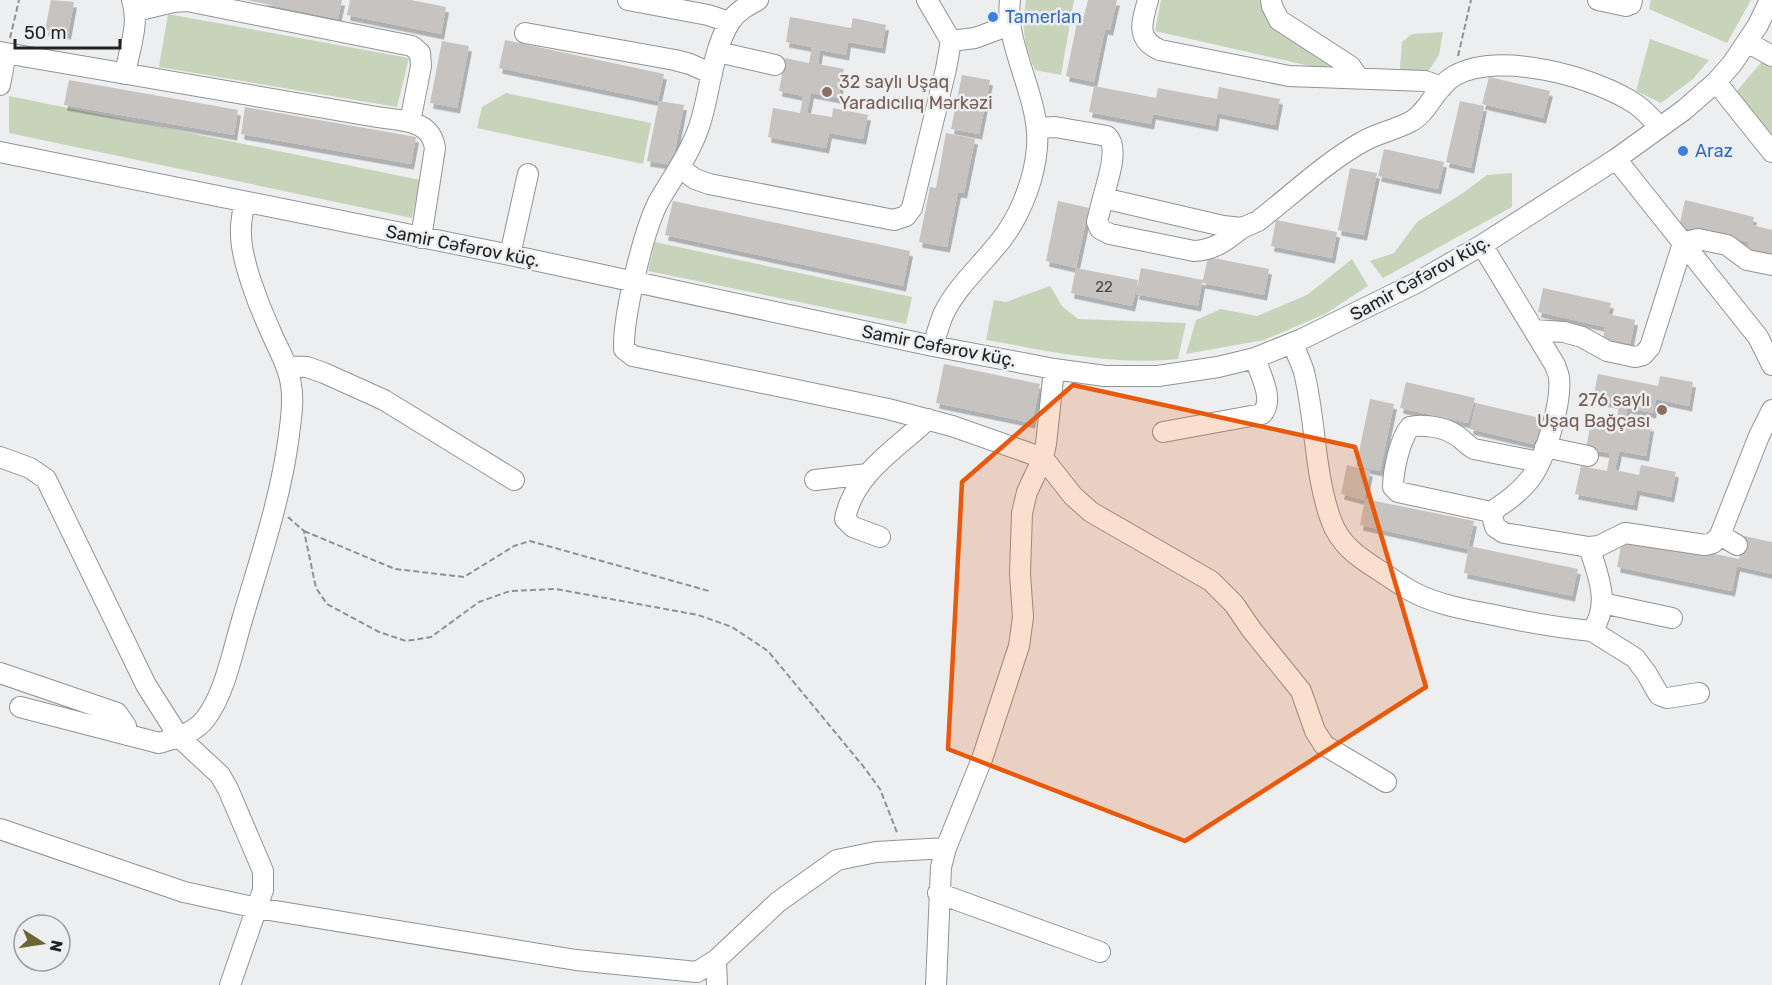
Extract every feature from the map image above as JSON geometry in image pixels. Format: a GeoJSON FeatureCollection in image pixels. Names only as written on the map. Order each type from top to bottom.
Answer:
{"type":"FeatureCollection","features":[{"type":"Feature","properties":{"kind":"street"},"geometry":{"type":"LineString","coordinates":[[628,0],[708,15],[729,22]]}},
{"type":"Feature","properties":{"kind":"street"},"geometry":{"type":"LineString","coordinates":[[758,0],[739,10],[729,22],[718,52],[700,125],[680,168],[654,210],[634,282],[624,349],[633,356],[888,408],[928,419],[1043,458],[1073,496],[1091,512],[1211,581],[1234,604],[1301,691],[1315,731],[1324,745],[1386,782]]}},
{"type":"Feature","properties":{"kind":"street"},"geometry":{"type":"LineString","coordinates":[[680,168],[695,179],[709,184],[894,220],[906,216],[912,208],[951,41],[927,0]]}},
{"type":"Feature","properties":{"kind":"street"},"geometry":{"type":"LineString","coordinates":[[933,346],[942,316],[952,299],[1006,233],[1020,210],[1032,171],[1037,148],[1037,128],[1010,26],[1010,0]]}},
{"type":"Feature","properties":{"kind":"street"},"geometry":{"type":"LineString","coordinates":[[1148,0],[1142,24],[1143,37],[1150,46],[1160,50],[1288,76],[1448,82]]}},
{"type":"Feature","properties":{"kind":"street"},"geometry":{"type":"LineString","coordinates":[[1271,0],[1279,20],[1350,66],[1358,77]]}},
{"type":"Feature","properties":{"kind":"street"},"geometry":{"type":"LineString","coordinates":[[1598,0],[1626,6],[1631,4],[1632,0]]}},
{"type":"Feature","properties":{"kind":"street","name":"Samir Cəfərov küç."},"geometry":{"type":"LineString","coordinates":[[0,152],[510,255],[933,346],[1054,369],[1105,376],[1158,376],[1218,367],[1255,358],[1292,343],[1416,283],[1482,245],[1616,159],[1716,82],[1748,42],[1770,0]]}},
{"type":"Feature","properties":{"kind":"street"},"geometry":{"type":"LineString","coordinates":[[124,74],[134,5],[187,1],[412,46],[420,53],[421,66],[410,122]]}},
{"type":"Feature","properties":{"kind":"street"},"geometry":{"type":"LineString","coordinates":[[951,41],[975,38],[1010,26]]}},
{"type":"Feature","properties":{"kind":"street"},"geometry":{"type":"LineString","coordinates":[[525,33],[675,60],[712,74]]}},
{"type":"Feature","properties":{"kind":"street"},"geometry":{"type":"LineString","coordinates":[[1748,42],[1772,56]]}},
{"type":"Feature","properties":{"kind":"street"},"geometry":{"type":"LineString","coordinates":[[718,52],[775,65]]}},
{"type":"Feature","properties":{"kind":"street"},"geometry":{"type":"LineString","coordinates":[[0,86],[3,53],[410,122],[426,128],[434,137],[435,148],[421,238]]}},
{"type":"Feature","properties":{"kind":"street"},"geometry":{"type":"LineString","coordinates":[[1037,128],[1055,127],[1107,136],[1112,140],[1114,150],[1097,222],[1100,229],[1110,234],[1194,251],[1206,250],[1222,244],[1242,228],[1258,221],[1363,141],[1404,125],[1419,116],[1448,82],[1476,68],[1507,65],[1541,69],[1591,82],[1639,106],[1660,127]]}},
{"type":"Feature","properties":{"kind":"street"},"geometry":{"type":"LineString","coordinates":[[1716,82],[1772,152]]}},
{"type":"Feature","properties":{"kind":"street"},"geometry":{"type":"LineString","coordinates":[[1616,159],[1758,338],[1772,365]]}},
{"type":"Feature","properties":{"kind":"street"},"geometry":{"type":"LineString","coordinates":[[510,255],[528,174]]}},
{"type":"Feature","properties":{"kind":"street"},"geometry":{"type":"LineString","coordinates":[[1103,198],[1223,226],[1242,228]]}},
{"type":"Feature","properties":{"kind":"street"},"geometry":{"type":"LineString","coordinates":[[20,707],[159,743],[179,737],[204,721],[213,708],[227,670],[276,507],[286,459],[292,406],[291,384],[286,366],[263,315],[242,250],[240,233],[244,203]]}},
{"type":"Feature","properties":{"kind":"street"},"geometry":{"type":"LineString","coordinates":[[1683,243],[1698,239],[1727,245],[1734,248],[1741,257],[1772,266]]}},
{"type":"Feature","properties":{"kind":"street"},"geometry":{"type":"LineString","coordinates":[[1534,330],[1564,332],[1582,337],[1607,351],[1635,357],[1643,355],[1650,347],[1683,243]]}},
{"type":"Feature","properties":{"kind":"street"},"geometry":{"type":"LineString","coordinates":[[1482,245],[1555,365],[1559,377],[1559,391],[1553,427],[1542,455],[1531,477],[1515,495],[1491,512],[1398,492],[1394,487],[1393,479],[1404,434],[1410,426],[1417,425],[1447,431],[1455,434],[1467,446],[1474,448],[1542,455],[1588,456]]}},
{"type":"Feature","properties":{"kind":"street"},"geometry":{"type":"LineString","coordinates":[[1292,343],[1307,386],[1319,467],[1330,519],[1345,546],[1363,561],[1415,593],[1435,601],[1559,628],[1592,631],[1635,658],[1659,695],[1667,698],[1700,693]]}},
{"type":"Feature","properties":{"kind":"street"},"geometry":{"type":"LineString","coordinates":[[1163,432],[1262,414],[1267,408],[1268,399],[1255,358]]}},
{"type":"Feature","properties":{"kind":"street"},"geometry":{"type":"LineString","coordinates":[[286,366],[307,367],[384,400],[514,480]]}},
{"type":"Feature","properties":{"kind":"street"},"geometry":{"type":"LineString","coordinates":[[936,985],[938,893],[941,867],[946,848],[982,759],[1019,646],[1023,617],[1020,574],[1022,513],[1027,492],[1043,458],[1050,424],[1054,369]]}},
{"type":"Feature","properties":{"kind":"street"},"geometry":{"type":"LineString","coordinates":[[1491,512],[1496,527],[1504,533],[1589,547],[1599,546],[1625,532],[1705,545],[1729,540],[1759,436],[1772,411]]}},
{"type":"Feature","properties":{"kind":"street"},"geometry":{"type":"LineString","coordinates":[[880,537],[853,527],[845,519],[847,509],[856,489],[867,474],[928,419]]}},
{"type":"Feature","properties":{"kind":"street"},"geometry":{"type":"LineString","coordinates":[[0,457],[30,468],[46,479],[146,685],[179,737],[220,775],[228,789],[263,871],[263,891],[230,985]]}},
{"type":"Feature","properties":{"kind":"street"},"geometry":{"type":"LineString","coordinates":[[815,480],[867,474]]}},
{"type":"Feature","properties":{"kind":"street"},"geometry":{"type":"LineString","coordinates":[[1589,547],[1603,592],[1597,624],[1592,631]]}},
{"type":"Feature","properties":{"kind":"street"},"geometry":{"type":"LineString","coordinates":[[1602,603],[1672,618]]}},
{"type":"Feature","properties":{"kind":"street"},"geometry":{"type":"LineString","coordinates":[[0,673],[117,713],[126,726],[127,735]]}},
{"type":"Feature","properties":{"kind":"street"},"geometry":{"type":"LineString","coordinates":[[0,830],[184,892],[257,908],[576,960],[697,972],[716,960],[778,902],[837,860],[903,849],[946,848]]}},
{"type":"Feature","properties":{"kind":"street"},"geometry":{"type":"LineString","coordinates":[[938,893],[1100,952]]}},
{"type":"Feature","properties":{"kind":"street"},"geometry":{"type":"LineString","coordinates":[[716,960],[717,985]]}},
{"type":"Feature","properties":{"kind":"path"},"geometry":{"type":"LineString","coordinates":[[3,53],[19,0]]}},
{"type":"Feature","properties":{"kind":"path"},"geometry":{"type":"LineString","coordinates":[[1448,82],[1471,0]]}},
{"type":"Feature","properties":{"kind":"path"},"geometry":{"type":"LineString","coordinates":[[276,507],[304,531],[395,569],[438,576],[464,577],[514,546],[530,541],[710,591]]}},
{"type":"Feature","properties":{"kind":"path"},"geometry":{"type":"LineString","coordinates":[[304,531],[316,588],[327,604],[379,632],[406,641],[431,637],[479,602],[510,591],[556,588],[698,615],[732,627],[768,651],[874,781],[880,789],[903,849]]}},
{"type":"Feature","properties":{"kind":"highlighted area"},"geometry":{"type":"Polygon","coordinates":[[[1073,385],[1355,447],[1426,687],[1185,841],[948,749],[962,482],[1073,385]]]}},
{"type":"Feature","properties":{"kind":"green space"},"geometry":{"type":"Polygon","coordinates":[[[1026,0],[1074,0],[1061,75],[1035,70],[1024,36],[1026,0]]]}},
{"type":"Feature","properties":{"kind":"green space"},"geometry":{"type":"Polygon","coordinates":[[[1161,0],[1262,0],[1335,61],[1323,69],[1155,31],[1161,0]]]}},
{"type":"Feature","properties":{"kind":"green space"},"geometry":{"type":"Polygon","coordinates":[[[1651,0],[1751,0],[1727,43],[1649,9],[1651,0]]]}},
{"type":"Feature","properties":{"kind":"green space"},"geometry":{"type":"Polygon","coordinates":[[[168,14],[409,58],[397,107],[159,67],[168,14]]]}},
{"type":"Feature","properties":{"kind":"green space"},"geometry":{"type":"Polygon","coordinates":[[[1443,32],[1439,55],[1427,73],[1400,69],[1402,42],[1412,34],[1443,32]]]}},
{"type":"Feature","properties":{"kind":"green space"},"geometry":{"type":"Polygon","coordinates":[[[1650,39],[1709,60],[1693,79],[1661,103],[1636,91],[1650,39]]]}},
{"type":"Feature","properties":{"kind":"green space"},"geometry":{"type":"Polygon","coordinates":[[[1764,59],[1772,64],[1772,141],[1736,92],[1764,59]]]}},
{"type":"Feature","properties":{"kind":"green space"},"geometry":{"type":"Polygon","coordinates":[[[506,93],[651,123],[643,164],[477,128],[482,107],[506,93]]]}},
{"type":"Feature","properties":{"kind":"green space"},"geometry":{"type":"Polygon","coordinates":[[[9,96],[420,180],[412,218],[9,133],[9,96]]]}},
{"type":"Feature","properties":{"kind":"green space"},"geometry":{"type":"Polygon","coordinates":[[[1512,173],[1512,207],[1383,278],[1370,261],[1394,253],[1417,222],[1487,175],[1512,173]]]}},
{"type":"Feature","properties":{"kind":"green space"},"geometry":{"type":"Polygon","coordinates":[[[655,242],[912,297],[906,324],[648,271],[655,242]]]}},
{"type":"Feature","properties":{"kind":"green space"},"geometry":{"type":"Polygon","coordinates":[[[1352,259],[1368,286],[1325,314],[1264,340],[1186,354],[1196,320],[1221,309],[1257,316],[1307,295],[1352,259]]]}},
{"type":"Feature","properties":{"kind":"green space"},"geometry":{"type":"Polygon","coordinates":[[[1050,286],[1062,306],[1078,319],[1186,323],[1178,359],[1130,361],[1106,359],[986,340],[994,300],[1006,302],[1050,286]]]}},
{"type":"Feature","properties":{"kind":"building"},"geometry":{"type":"Polygon","coordinates":[[[51,0],[74,2],[68,34],[45,30],[51,0]]]}},
{"type":"Feature","properties":{"kind":"building"},"geometry":{"type":"Polygon","coordinates":[[[247,0],[342,0],[338,19],[247,0]]]}},
{"type":"Feature","properties":{"kind":"building"},"geometry":{"type":"Polygon","coordinates":[[[350,0],[411,0],[446,7],[441,34],[347,15],[350,0]]]}},
{"type":"Feature","properties":{"kind":"building"},"geometry":{"type":"Polygon","coordinates":[[[1088,0],[1117,0],[1110,30],[1105,29],[1094,82],[1066,76],[1077,23],[1082,24],[1088,0]]]}},
{"type":"Feature","properties":{"kind":"building"},"geometry":{"type":"Polygon","coordinates":[[[790,17],[851,28],[853,18],[886,25],[882,48],[848,42],[846,55],[820,50],[818,64],[844,69],[838,98],[811,93],[807,113],[832,117],[833,108],[868,115],[863,139],[829,133],[826,148],[768,137],[773,108],[800,113],[803,96],[779,91],[785,58],[809,63],[812,47],[786,42],[790,17]]]}},
{"type":"Feature","properties":{"kind":"building"},"geometry":{"type":"Polygon","coordinates":[[[505,40],[664,74],[658,101],[499,68],[505,40]]]}},
{"type":"Feature","properties":{"kind":"building"},"geometry":{"type":"Polygon","coordinates":[[[442,41],[469,46],[457,108],[430,103],[442,41]]]}},
{"type":"Feature","properties":{"kind":"building"},"geometry":{"type":"Polygon","coordinates":[[[962,75],[990,80],[979,134],[951,129],[962,75]]]}},
{"type":"Feature","properties":{"kind":"building"},"geometry":{"type":"Polygon","coordinates":[[[1489,77],[1550,91],[1543,118],[1482,104],[1489,77]]]}},
{"type":"Feature","properties":{"kind":"building"},"geometry":{"type":"Polygon","coordinates":[[[69,80],[238,110],[234,135],[64,105],[69,80]]]}},
{"type":"Feature","properties":{"kind":"building"},"geometry":{"type":"Polygon","coordinates":[[[1094,86],[1156,98],[1158,88],[1217,99],[1219,87],[1280,99],[1275,125],[1217,113],[1215,126],[1153,114],[1151,124],[1089,112],[1094,86]]]}},
{"type":"Feature","properties":{"kind":"building"},"geometry":{"type":"Polygon","coordinates":[[[659,101],[684,105],[672,165],[647,161],[659,101]]]}},
{"type":"Feature","properties":{"kind":"building"},"geometry":{"type":"Polygon","coordinates":[[[1460,101],[1484,106],[1471,168],[1446,162],[1460,101]]]}},
{"type":"Feature","properties":{"kind":"building"},"geometry":{"type":"Polygon","coordinates":[[[245,107],[416,137],[411,164],[241,134],[245,107]]]}},
{"type":"Feature","properties":{"kind":"building"},"geometry":{"type":"Polygon","coordinates":[[[946,133],[975,139],[964,193],[958,192],[947,247],[919,242],[930,187],[936,188],[946,133]]]}},
{"type":"Feature","properties":{"kind":"building"},"geometry":{"type":"Polygon","coordinates":[[[1384,149],[1444,162],[1438,189],[1378,176],[1384,149]]]}},
{"type":"Feature","properties":{"kind":"building"},"geometry":{"type":"Polygon","coordinates":[[[1350,168],[1377,173],[1364,235],[1338,230],[1350,168]]]}},
{"type":"Feature","properties":{"kind":"building"},"geometry":{"type":"Polygon","coordinates":[[[1685,200],[1754,217],[1752,225],[1772,230],[1772,257],[1747,251],[1750,235],[1748,242],[1679,227],[1685,200]]]}},
{"type":"Feature","properties":{"kind":"building"},"geometry":{"type":"Polygon","coordinates":[[[673,201],[910,251],[903,286],[665,235],[673,201]]]}},
{"type":"Feature","properties":{"kind":"building"},"geometry":{"type":"Polygon","coordinates":[[[1058,201],[1089,208],[1076,268],[1046,261],[1058,201]]]}},
{"type":"Feature","properties":{"kind":"building"},"geometry":{"type":"Polygon","coordinates":[[[1276,220],[1337,232],[1332,258],[1271,246],[1276,220]]]}},
{"type":"Feature","properties":{"kind":"building"},"geometry":{"type":"Polygon","coordinates":[[[1208,257],[1269,269],[1264,295],[1202,283],[1198,306],[1136,294],[1141,268],[1203,280],[1208,257]]]}},
{"type":"Feature","properties":{"kind":"building"},"geometry":{"type":"Polygon","coordinates":[[[1076,268],[1138,280],[1132,306],[1071,293],[1076,268]]]}},
{"type":"Feature","properties":{"kind":"building"},"geometry":{"type":"Polygon","coordinates":[[[1543,288],[1611,303],[1608,314],[1635,320],[1630,345],[1603,339],[1605,327],[1538,312],[1543,288]]]}},
{"type":"Feature","properties":{"kind":"building"},"geometry":{"type":"Polygon","coordinates":[[[944,364],[1040,384],[1032,423],[936,403],[944,364]]]}},
{"type":"Feature","properties":{"kind":"building"},"geometry":{"type":"Polygon","coordinates":[[[1598,374],[1658,386],[1660,376],[1693,382],[1689,406],[1656,399],[1653,413],[1627,408],[1625,421],[1651,426],[1646,456],[1619,451],[1615,470],[1639,475],[1641,465],[1676,472],[1671,497],[1637,490],[1634,505],[1575,494],[1581,466],[1607,471],[1610,453],[1586,449],[1592,415],[1617,420],[1619,404],[1593,399],[1598,374]]]}},
{"type":"Feature","properties":{"kind":"building"},"geometry":{"type":"Polygon","coordinates":[[[1406,382],[1475,398],[1468,423],[1400,408],[1406,382]]]}},
{"type":"Feature","properties":{"kind":"building"},"geometry":{"type":"Polygon","coordinates":[[[1370,399],[1394,404],[1380,471],[1356,466],[1370,399]]]}},
{"type":"Feature","properties":{"kind":"building"},"geometry":{"type":"Polygon","coordinates":[[[1476,403],[1544,419],[1538,445],[1470,429],[1476,403]]]}},
{"type":"Feature","properties":{"kind":"building"},"geometry":{"type":"Polygon","coordinates":[[[1347,465],[1370,471],[1364,500],[1341,494],[1347,465]]]}},
{"type":"Feature","properties":{"kind":"building"},"geometry":{"type":"Polygon","coordinates":[[[1365,499],[1474,521],[1468,549],[1360,525],[1365,499]]]}},
{"type":"Feature","properties":{"kind":"building"},"geometry":{"type":"Polygon","coordinates":[[[1623,535],[1739,559],[1744,536],[1772,542],[1772,574],[1737,566],[1732,591],[1617,567],[1623,535]]]}},
{"type":"Feature","properties":{"kind":"building"},"geometry":{"type":"Polygon","coordinates":[[[1469,546],[1578,569],[1572,596],[1464,573],[1469,546]]]}},
{"type":"Feature","properties":{"kind":"place","name":"Tamerlan"},"geometry":{"type":"Point","coordinates":[993,17]}},
{"type":"Feature","properties":{"kind":"place","name":"32 saylı Uşaq Yaradıcılıq Mərkəzi"},"geometry":{"type":"Point","coordinates":[827,92]}},
{"type":"Feature","properties":{"kind":"place","name":"Araz"},"geometry":{"type":"Point","coordinates":[1683,151]}},
{"type":"Feature","properties":{"kind":"place","name":"276 saylı Uşaq Bağçası"},"geometry":{"type":"Point","coordinates":[1662,410]}}]}
